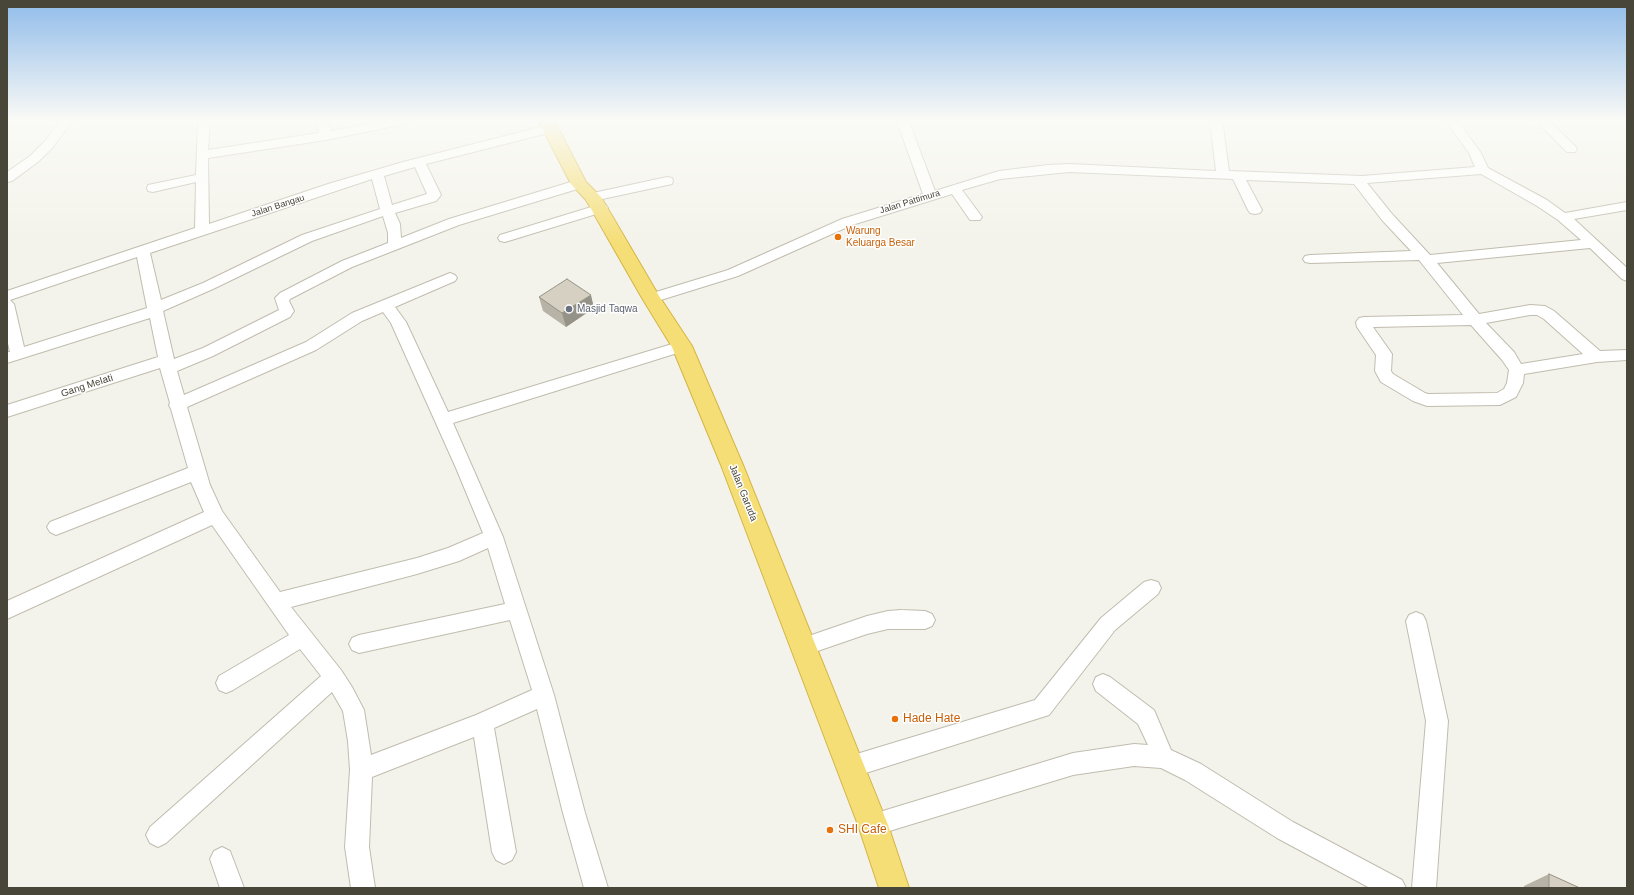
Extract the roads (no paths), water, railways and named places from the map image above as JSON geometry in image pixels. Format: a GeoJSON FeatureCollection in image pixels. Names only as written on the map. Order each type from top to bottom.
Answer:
{"type":"FeatureCollection","features":[{"type":"Feature","properties":{"kind":"highway","name":"Jalan Garuda"},"geometry":{"type":"LineString","coordinates":[[571,162],[651,298],[682,346],[732,465],[873,825],[894,888]]}},
{"type":"Feature","properties":{"kind":"street"},"geometry":{"type":"LineString","coordinates":[[7,178],[30,162]]}},
{"type":"Feature","properties":{"kind":"street"},"geometry":{"type":"LineString","coordinates":[[202,162],[202,231]]}},
{"type":"Feature","properties":{"kind":"street"},"geometry":{"type":"LineString","coordinates":[[7,304],[12,356],[155,310],[307,238],[432,197],[433,193],[419,162]]}},
{"type":"Feature","properties":{"kind":"street","name":"Jalan Bangau"},"geometry":{"type":"LineString","coordinates":[[7,296],[376,174],[419,162]]}},
{"type":"Feature","properties":{"kind":"street"},"geometry":{"type":"LineString","coordinates":[[920,162],[930,196]]}},
{"type":"Feature","properties":{"kind":"street"},"geometry":{"type":"LineString","coordinates":[[1221,162],[1223,175]]}},
{"type":"Feature","properties":{"kind":"street"},"geometry":{"type":"LineString","coordinates":[[1479,162],[1483,170],[1542,202],[1563,217],[1593,243],[1627,276]]}},
{"type":"Feature","properties":{"kind":"street","name":"Jalan Pattimura"},"geometry":{"type":"LineString","coordinates":[[651,298],[733,273],[796,243],[847,222],[999,175],[1069,168],[1358,180],[1483,170]]}},
{"type":"Feature","properties":{"kind":"street"},"geometry":{"type":"LineString","coordinates":[[376,174],[387,211],[393,224],[395,233],[394,242],[396,244],[490,210],[591,196],[667,181]]}},
{"type":"Feature","properties":{"kind":"street"},"geometry":{"type":"LineString","coordinates":[[1238,176],[1255,210]]}},
{"type":"Feature","properties":{"kind":"street"},"geometry":{"type":"LineString","coordinates":[[153,188],[202,177]]}},
{"type":"Feature","properties":{"kind":"street"},"geometry":{"type":"LineString","coordinates":[[1358,180],[1387,217],[1424,258],[1475,320],[1508,356],[1517,370],[1515,383],[1510,393],[1500,399],[1424,399],[1393,382],[1384,375],[1384,354],[1364,325],[1364,322],[1475,320],[1530,310],[1540,310],[1549,314],[1597,357]]}},
{"type":"Feature","properties":{"kind":"street"},"geometry":{"type":"LineString","coordinates":[[954,188],[975,217]]}},
{"type":"Feature","properties":{"kind":"street"},"geometry":{"type":"LineString","coordinates":[[505,238],[591,196]]}},
{"type":"Feature","properties":{"kind":"street"},"geometry":{"type":"LineString","coordinates":[[1563,217],[1627,206]]}},
{"type":"Feature","properties":{"kind":"street"},"geometry":{"type":"LineString","coordinates":[[1310,259],[1424,258],[1593,243]]}},
{"type":"Feature","properties":{"kind":"street","name":"Gang Melati"},"geometry":{"type":"LineString","coordinates":[[7,411],[208,352],[286,314],[287,311],[283,305],[282,298],[293,291],[347,264],[396,244]]}},
{"type":"Feature","properties":{"kind":"street"},"geometry":{"type":"LineString","coordinates":[[143,251],[177,405],[201,486],[215,515],[276,602],[334,677],[353,710],[360,741],[361,770],[357,847],[363,888]]}},
{"type":"Feature","properties":{"kind":"street"},"geometry":{"type":"LineString","coordinates":[[177,405],[311,346],[348,322],[386,304],[450,278]]}},
{"type":"Feature","properties":{"kind":"street"},"geometry":{"type":"LineString","coordinates":[[386,304],[398,322],[465,468],[494,537],[544,695],[574,813],[596,888]]}},
{"type":"Feature","properties":{"kind":"street"},"geometry":{"type":"LineString","coordinates":[[442,420],[682,346]]}},
{"type":"Feature","properties":{"kind":"street"},"geometry":{"type":"LineString","coordinates":[[1517,370],[1597,357],[1627,355]]}},
{"type":"Feature","properties":{"kind":"street"},"geometry":{"type":"LineString","coordinates":[[56,527],[197,472]]}},
{"type":"Feature","properties":{"kind":"street"},"geometry":{"type":"LineString","coordinates":[[7,610],[215,515]]}},
{"type":"Feature","properties":{"kind":"street"},"geometry":{"type":"LineString","coordinates":[[276,602],[417,566],[452,555],[494,537]]}},
{"type":"Feature","properties":{"kind":"street"},"geometry":{"type":"LineString","coordinates":[[850,767],[1042,708],[1108,624],[1151,588]]}},
{"type":"Feature","properties":{"kind":"street"},"geometry":{"type":"LineString","coordinates":[[358,644],[517,610]]}},
{"type":"Feature","properties":{"kind":"street"},"geometry":{"type":"LineString","coordinates":[[803,647],[867,625],[888,620],[925,620]]}},
{"type":"Feature","properties":{"kind":"street"},"geometry":{"type":"LineString","coordinates":[[1416,621],[1431,688],[1436,721],[1436,748],[1424,888]]}},
{"type":"Feature","properties":{"kind":"street"},"geometry":{"type":"LineString","coordinates":[[226,683],[303,637]]}},
{"type":"Feature","properties":{"kind":"street"},"geometry":{"type":"LineString","coordinates":[[158,836],[334,677]]}},
{"type":"Feature","properties":{"kind":"street"},"geometry":{"type":"LineString","coordinates":[[1102,684],[1146,717],[1156,737],[1163,757]]}},
{"type":"Feature","properties":{"kind":"street"},"geometry":{"type":"LineString","coordinates":[[361,770],[482,724],[544,695]]}},
{"type":"Feature","properties":{"kind":"street"},"geometry":{"type":"LineString","coordinates":[[482,724],[504,852]]}},
{"type":"Feature","properties":{"kind":"street"},"geometry":{"type":"LineString","coordinates":[[873,825],[1073,764],[1134,755],[1163,757],[1193,772],[1285,830],[1394,888]]}},
{"type":"Feature","properties":{"kind":"street"},"geometry":{"type":"LineString","coordinates":[[222,859],[232,888]]}},
{"type":"Feature","properties":{"kind":"place","name":"Warung Keluarga Besar"},"geometry":{"type":"Point","coordinates":[838,237]}},
{"type":"Feature","properties":{"kind":"place","name":"Masjid Taqwa"},"geometry":{"type":"Point","coordinates":[569,309]}},
{"type":"Feature","properties":{"kind":"place","name":"Hade Hate"},"geometry":{"type":"Point","coordinates":[895,719]}},
{"type":"Feature","properties":{"kind":"place","name":"SHI Cafe"},"geometry":{"type":"Point","coordinates":[830,830]}}]}
